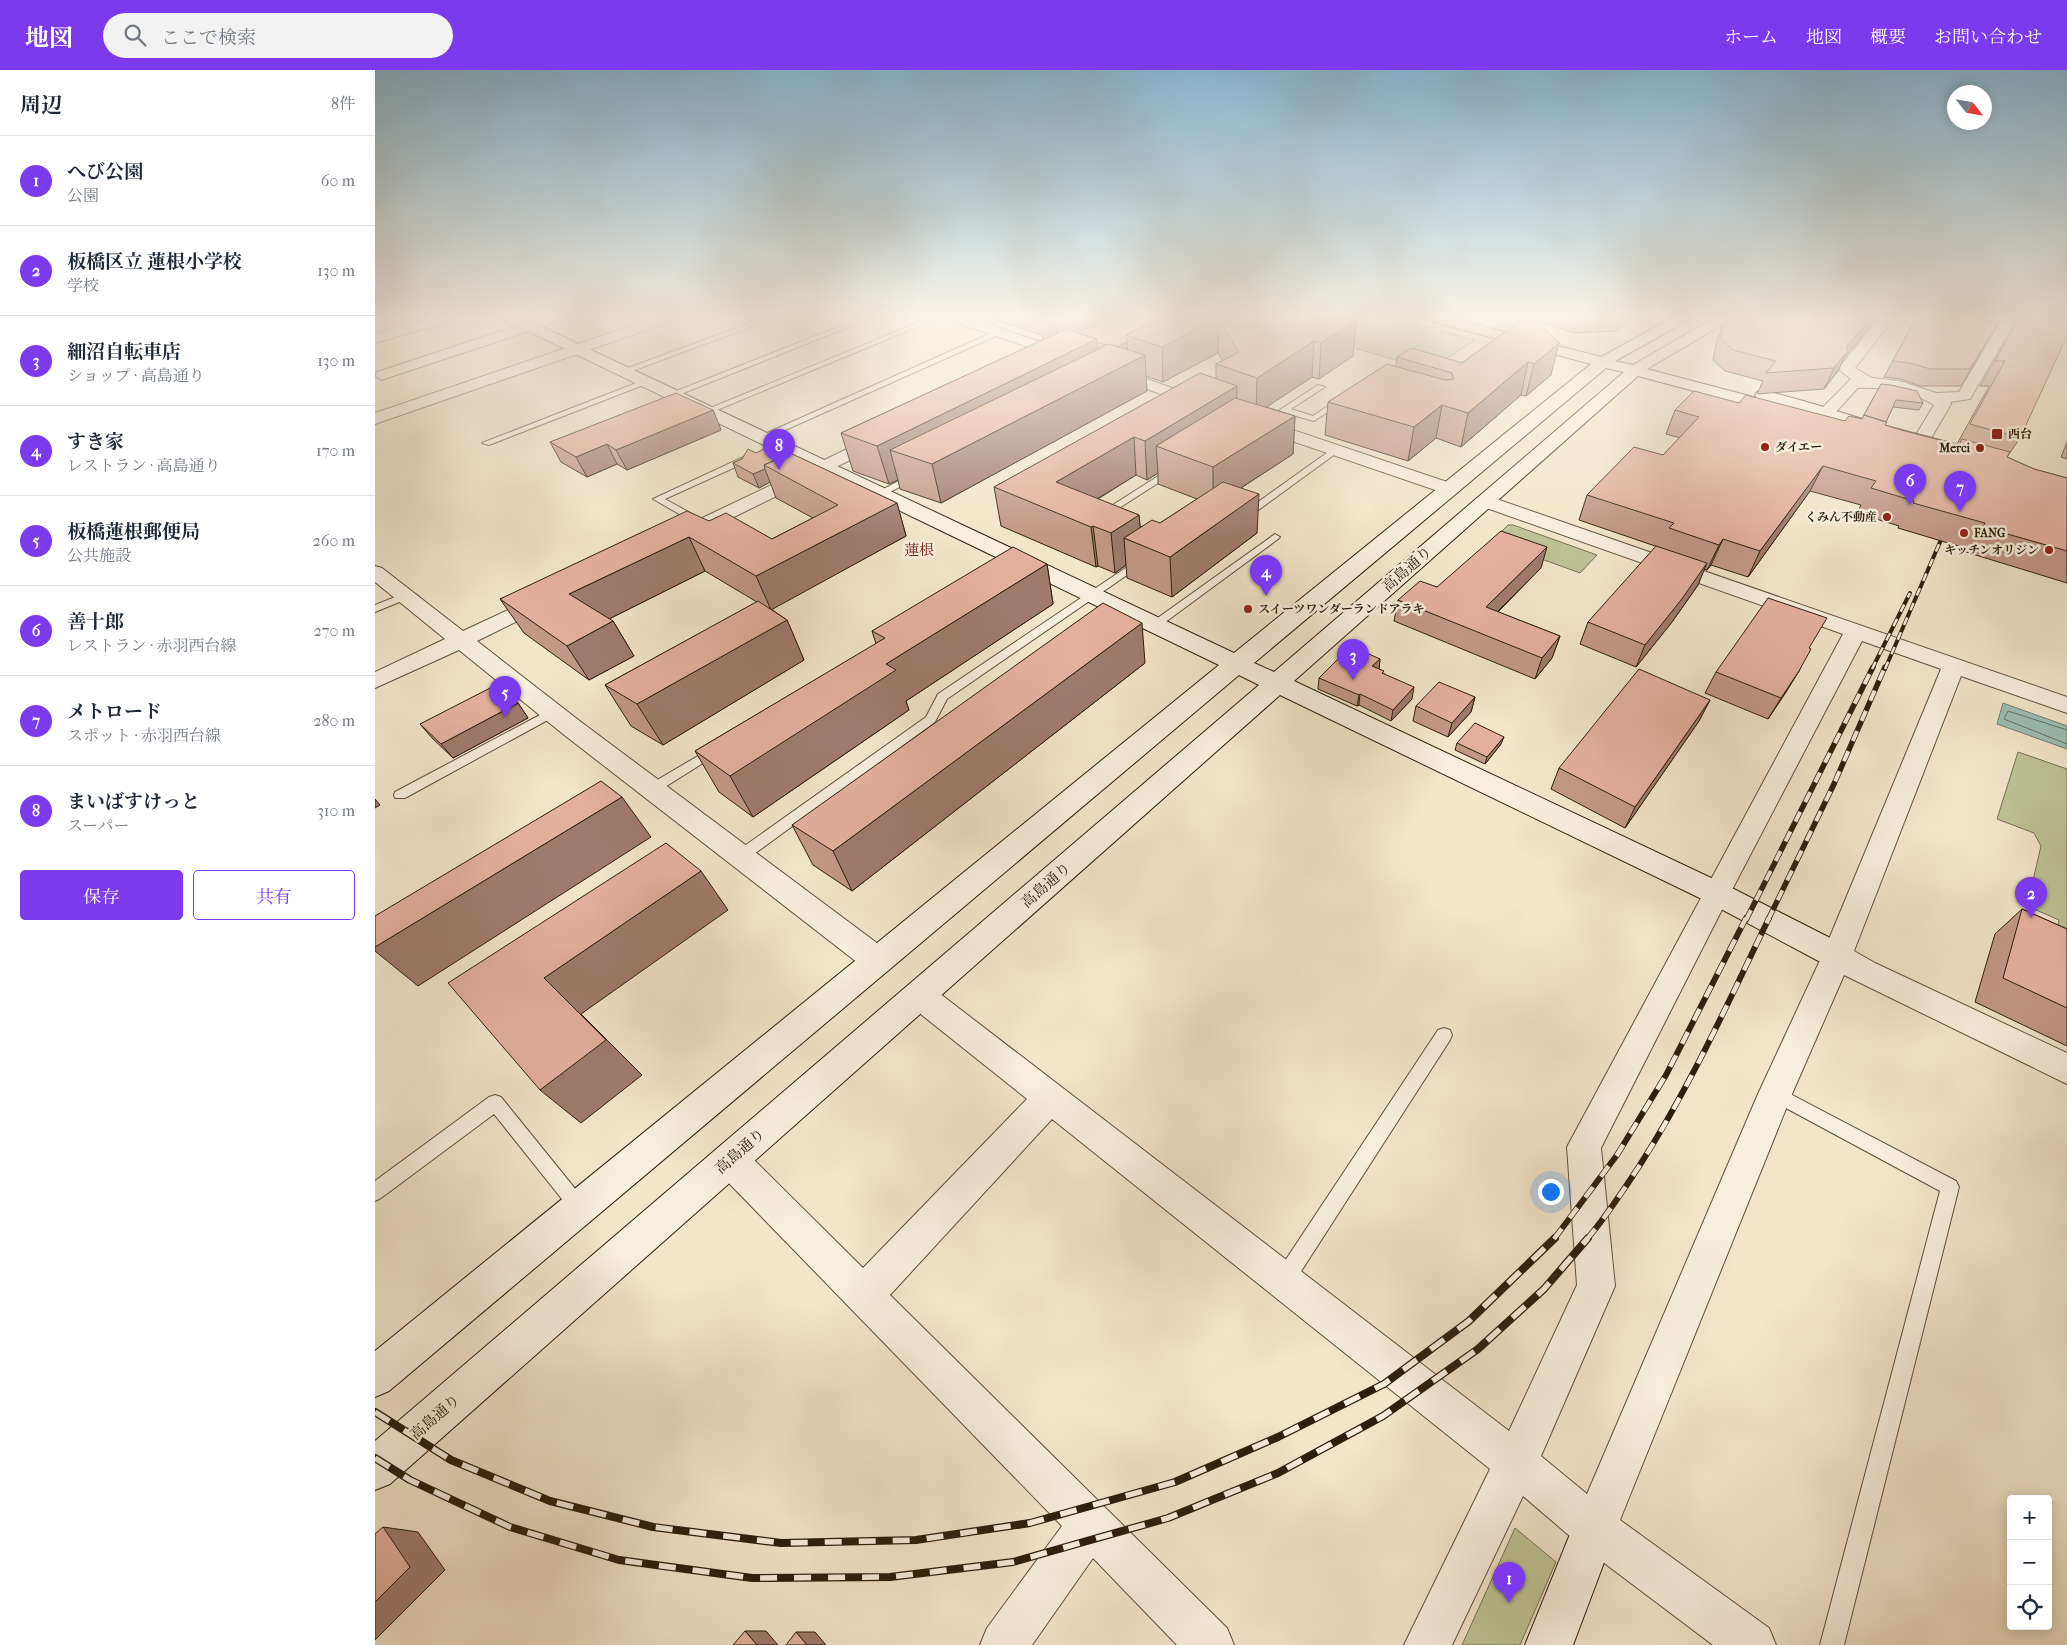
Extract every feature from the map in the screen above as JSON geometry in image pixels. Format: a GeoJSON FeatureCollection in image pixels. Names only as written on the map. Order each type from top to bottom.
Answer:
{"type":"FeatureCollection","features":[{"type":"Feature","properties":{"kind":"street"},"geometry":{"type":"LineString","coordinates":[[406,390],[427,402]]}},
{"type":"Feature","properties":{"kind":"street"},"geometry":{"type":"LineString","coordinates":[[375,420],[463,390]]}},
{"type":"Feature","properties":{"kind":"street"},"geometry":{"type":"LineString","coordinates":[[663,390],[707,411],[768,446],[823,466],[1716,893],[1864,972],[2067,1069]]}},
{"type":"Feature","properties":{"kind":"street"},"geometry":{"type":"LineString","coordinates":[[1162,390],[1215,408]]}},
{"type":"Feature","properties":{"kind":"street"},"geometry":{"type":"LineString","coordinates":[[375,1377],[1570,390]]}},
{"type":"Feature","properties":{"kind":"street","name":"高島通り"},"geometry":{"type":"LineString","coordinates":[[375,1469],[1614,390]]}},
{"type":"Feature","properties":{"kind":"street"},"geometry":{"type":"LineString","coordinates":[[1716,390],[1775,407],[1823,418],[1905,444],[1943,404],[1925,393],[1911,390]]}},
{"type":"Feature","properties":{"kind":"street"},"geometry":{"type":"LineString","coordinates":[[1823,418],[1848,390]]}},
{"type":"Feature","properties":{"kind":"street"},"geometry":{"type":"LineString","coordinates":[[1935,398],[1964,396],[1968,390]]}},
{"type":"Feature","properties":{"kind":"street"},"geometry":{"type":"LineString","coordinates":[[1241,417],[1450,489]]}},
{"type":"Feature","properties":{"kind":"street"},"geometry":{"type":"LineString","coordinates":[[668,541],[893,432]]}},
{"type":"Feature","properties":{"kind":"street"},"geometry":{"type":"LineString","coordinates":[[1485,502],[2067,705]]}},
{"type":"Feature","properties":{"kind":"street"},"geometry":{"type":"LineString","coordinates":[[375,572],[652,789],[878,961]]}},
{"type":"Feature","properties":{"kind":"street"},"geometry":{"type":"LineString","coordinates":[[375,681],[561,592]]}},
{"type":"Feature","properties":{"kind":"street"},"geometry":{"type":"LineString","coordinates":[[1428,1645],[1517,1463],[1596,1286],[1584,1147],[1716,893],[1856,631]]}},
{"type":"Feature","properties":{"kind":"street"},"geometry":{"type":"LineString","coordinates":[[1549,1645],[1595,1528],[1775,1094],[1837,956],[1954,666]]}},
{"type":"Feature","properties":{"kind":"street"},"geometry":{"type":"LineString","coordinates":[[919,995],[1517,1463],[1595,1528],[1752,1645]]}},
{"type":"Feature","properties":{"kind":"street"},"geometry":{"type":"LineString","coordinates":[[864,1295],[1050,1098]]}},
{"type":"Feature","properties":{"kind":"street"},"geometry":{"type":"LineString","coordinates":[[730,1160],[1210,1645]]}},
{"type":"Feature","properties":{"kind":"street"},"geometry":{"type":"LineString","coordinates":[[1004,1645],[1090,1524]]}},
{"type":"Feature","properties":{"kind":"lane"},"geometry":{"type":"LineString","coordinates":[[486,443],[627,390]]}},
{"type":"Feature","properties":{"kind":"lane"},"geometry":{"type":"LineString","coordinates":[[673,394],[684,390]]}},
{"type":"Feature","properties":{"kind":"lane"},"geometry":{"type":"LineString","coordinates":[[707,411],[760,390]]}},
{"type":"Feature","properties":{"kind":"lane"},"geometry":{"type":"LineString","coordinates":[[704,524],[658,499],[883,390]]}},
{"type":"Feature","properties":{"kind":"lane"},"geometry":{"type":"LineString","coordinates":[[1262,424],[1317,390]]}},
{"type":"Feature","properties":{"kind":"lane"},"geometry":{"type":"LineString","coordinates":[[1284,410],[1314,419],[1355,391]]}},
{"type":"Feature","properties":{"kind":"lane"},"geometry":{"type":"LineString","coordinates":[[1243,518],[1335,450]]}},
{"type":"Feature","properties":{"kind":"lane"},"geometry":{"type":"LineString","coordinates":[[1103,526],[1102,514],[1185,462]]}},
{"type":"Feature","properties":{"kind":"lane"},"geometry":{"type":"LineString","coordinates":[[881,494],[924,471]]}},
{"type":"Feature","properties":{"kind":"lane"},"geometry":{"type":"LineString","coordinates":[[1156,624],[1275,537]]}},
{"type":"Feature","properties":{"kind":"lane"},"geometry":{"type":"LineString","coordinates":[[741,856],[931,720],[943,697],[1153,553]]}},
{"type":"Feature","properties":{"kind":"lane"},"geometry":{"type":"LineString","coordinates":[[375,610],[405,596]]}},
{"type":"Feature","properties":{"kind":"lane"},"geometry":{"type":"LineString","coordinates":[[400,795],[553,712]]}},
{"type":"Feature","properties":{"kind":"lane"},"geometry":{"type":"LineString","coordinates":[[652,789],[727,742]]}},
{"type":"Feature","properties":{"kind":"lane"},"geometry":{"type":"LineString","coordinates":[[1284,1281],[1444,1035]]}},
{"type":"Feature","properties":{"kind":"lane"},"geometry":{"type":"LineString","coordinates":[[1775,1094],[1950,1187],[1832,1645]]}},
{"type":"Feature","properties":{"kind":"lane"},"geometry":{"type":"LineString","coordinates":[[375,1192],[495,1103],[579,1208]]}},
{"type":"Feature","properties":{"kind":"green space"},"geometry":{"type":"Polygon","coordinates":[[[1508,525],[1513,525],[1597,555],[1580,573],[1492,541],[1508,525]]]}},
{"type":"Feature","properties":{"kind":"green space"},"geometry":{"type":"Polygon","coordinates":[[[2018,752],[2067,769],[2067,950],[2054,944],[2059,920],[2027,906],[2041,846],[2034,833],[1997,819],[2018,752]]]}},
{"type":"Feature","properties":{"kind":"green space"},"geometry":{"type":"Polygon","coordinates":[[[1515,1528],[1556,1562],[1520,1645],[1462,1645],[1515,1528]]]}},
{"type":"Feature","properties":{"kind":"water"},"geometry":{"type":"Polygon","coordinates":[[[2003,703],[2067,726],[2067,749],[1997,724],[2003,703]]]}},
{"type":"Feature","properties":{"kind":"building"},"geometry":{"type":"Polygon","coordinates":[[[935,390],[993,390],[877,446],[841,433],[935,390]]]}},
{"type":"Feature","properties":{"kind":"building"},"geometry":{"type":"Polygon","coordinates":[[[1015,390],[1078,390],[932,464],[890,450],[1015,390]]]}},
{"type":"Feature","properties":{"kind":"building"},"geometry":{"type":"Polygon","coordinates":[[[1170,390],[1231,390],[1145,441],[1134,437],[1056,482],[1139,515],[1111,533],[1093,526],[1091,527],[994,487],[1170,390]]]}},
{"type":"Feature","properties":{"kind":"building"},"geometry":{"type":"Polygon","coordinates":[[[1347,390],[1496,390],[1468,413],[1442,405],[1414,427],[1328,402],[1347,390]]]}},
{"type":"Feature","properties":{"kind":"building"},"geometry":{"type":"Polygon","coordinates":[[[1878,390],[1917,391],[1923,403],[1896,400],[1886,422],[1864,415],[1878,390]]]}},
{"type":"Feature","properties":{"kind":"building"},"geometry":{"type":"Polygon","coordinates":[[[1989,390],[2042,390],[2020,438],[1970,424],[1989,390]]]}},
{"type":"Feature","properties":{"kind":"building"},"geometry":{"type":"Polygon","coordinates":[[[1694,391],[1739,403],[1746,395],[1845,421],[1849,416],[1862,419],[1864,415],[1887,422],[1885,425],[1959,445],[1962,439],[2010,452],[2007,457],[2034,469],[2067,478],[2067,551],[1983,527],[1985,523],[1913,503],[1914,501],[1871,488],[1876,481],[1823,466],[1760,551],[1723,539],[1719,545],[1669,528],[1674,523],[1587,495],[1634,447],[1663,455],[1699,417],[1675,410],[1694,391]]]}},
{"type":"Feature","properties":{"kind":"building"},"geometry":{"type":"Polygon","coordinates":[[[676,393],[713,410],[616,450],[607,444],[576,457],[550,442],[676,393]]]}},
{"type":"Feature","properties":{"kind":"building"},"geometry":{"type":"Polygon","coordinates":[[[1235,398],[1295,416],[1213,467],[1156,446],[1235,398]]]}},
{"type":"Feature","properties":{"kind":"building"},"geometry":{"type":"Polygon","coordinates":[[[777,442],[788,448],[785,456],[764,465],[765,469],[753,474],[733,463],[742,459],[748,449],[756,453],[777,442]]]}},
{"type":"Feature","properties":{"kind":"building"},"geometry":{"type":"Polygon","coordinates":[[[790,453],[897,503],[756,576],[689,537],[569,594],[613,621],[567,646],[500,599],[687,511],[709,521],[726,513],[772,539],[838,505],[764,465],[790,453]]]}},
{"type":"Feature","properties":{"kind":"building"},"geometry":{"type":"Polygon","coordinates":[[[1223,482],[1259,494],[1170,557],[1124,538],[1152,520],[1160,523],[1223,482]]]}},
{"type":"Feature","properties":{"kind":"building"},"geometry":{"type":"Polygon","coordinates":[[[1501,531],[1547,547],[1486,607],[1560,636],[1542,658],[1398,600],[1420,581],[1437,587],[1501,531]]]}},
{"type":"Feature","properties":{"kind":"building"},"geometry":{"type":"Polygon","coordinates":[[[1656,546],[1707,563],[1681,600],[1645,645],[1588,622],[1656,546]]]}},
{"type":"Feature","properties":{"kind":"building"},"geometry":{"type":"Polygon","coordinates":[[[1013,547],[1047,564],[886,664],[896,670],[730,776],[695,751],[885,638],[872,631],[1013,547]]]}},
{"type":"Feature","properties":{"kind":"building"},"geometry":{"type":"Polygon","coordinates":[[[1768,598],[1827,618],[1809,648],[1811,649],[1799,671],[1781,698],[1716,672],[1768,598]]]}},
{"type":"Feature","properties":{"kind":"building"},"geometry":{"type":"Polygon","coordinates":[[[758,601],[787,620],[637,704],[605,685],[758,601]]]}},
{"type":"Feature","properties":{"kind":"building"},"geometry":{"type":"Polygon","coordinates":[[[1103,603],[1142,623],[833,851],[792,825],[1103,603]]]}},
{"type":"Feature","properties":{"kind":"building"},"geometry":{"type":"Polygon","coordinates":[[[1351,646],[1380,659],[1372,666],[1384,671],[1382,673],[1414,687],[1393,710],[1360,694],[1319,678],[1351,646]]]}},
{"type":"Feature","properties":{"kind":"building"},"geometry":{"type":"Polygon","coordinates":[[[1639,669],[1710,700],[1635,807],[1559,768],[1639,669]]]}},
{"type":"Feature","properties":{"kind":"building"},"geometry":{"type":"Polygon","coordinates":[[[1439,682],[1475,697],[1452,723],[1416,706],[1439,682]]]}},
{"type":"Feature","properties":{"kind":"building"},"geometry":{"type":"Polygon","coordinates":[[[496,685],[518,703],[441,744],[420,724],[496,685]]]}},
{"type":"Feature","properties":{"kind":"building"},"geometry":{"type":"Polygon","coordinates":[[[1475,723],[1504,737],[1487,757],[1457,743],[1475,723]]]}},
{"type":"Feature","properties":{"kind":"building"},"geometry":{"type":"Polygon","coordinates":[[[601,781],[622,797],[375,947],[375,916],[601,781]]]}},
{"type":"Feature","properties":{"kind":"building"},"geometry":{"type":"Polygon","coordinates":[[[666,843],[701,871],[544,978],[606,1040],[540,1090],[448,983],[666,843]]]}},
{"type":"Feature","properties":{"kind":"building"},"geometry":{"type":"Polygon","coordinates":[[[2022,909],[2067,929],[2067,1008],[2003,978],[2022,909]]]}},
{"type":"Feature","properties":{"kind":"building"},"geometry":{"type":"Polygon","coordinates":[[[383,1527],[410,1567],[375,1602],[375,1534],[383,1527]]]}},
{"type":"Feature","properties":{"kind":"building"},"geometry":{"type":"Polygon","coordinates":[[[745,1631],[757,1645],[733,1645],[745,1631]]]}},
{"type":"Feature","properties":{"kind":"building"},"geometry":{"type":"Polygon","coordinates":[[[796,1632],[807,1645],[786,1645],[796,1632]]]}},
{"type":"Feature","properties":{"kind":"railway"},"geometry":{"type":"LineString","coordinates":[[1885,669],[1940,542],[1948,529]]}},
{"type":"Feature","properties":{"kind":"railway"},"geometry":{"type":"LineString","coordinates":[[1873,667],[1910,593]]}},
{"type":"Feature","properties":{"kind":"railway"},"geometry":{"type":"LineString","coordinates":[[1746,920],[1873,667]]}},
{"type":"Feature","properties":{"kind":"railway"},"geometry":{"type":"LineString","coordinates":[[1768,920],[1834,784],[1885,667]]}},
{"type":"Feature","properties":{"kind":"railway"},"geometry":{"type":"LineString","coordinates":[[1554,1239],[1617,1155],[1666,1075],[1746,918]]}},
{"type":"Feature","properties":{"kind":"railway"},"geometry":{"type":"LineString","coordinates":[[1587,1239],[1607,1213],[1657,1138],[1707,1045],[1769,918]]}},
{"type":"Feature","properties":{"kind":"railway"},"geometry":{"type":"LineString","coordinates":[[375,1458],[410,1480],[510,1527],[619,1560],[752,1578],[890,1577],[1013,1562],[1168,1518],[1278,1473],[1383,1416],[1478,1349],[1544,1289],[1588,1238]]}},
{"type":"Feature","properties":{"kind":"railway"},"geometry":{"type":"LineString","coordinates":[[375,1412],[451,1460],[550,1501],[653,1527],[781,1543],[916,1540],[1030,1523],[1175,1482],[1278,1437],[1384,1384],[1469,1321],[1554,1239]]}},
{"type":"Feature","properties":{"kind":"place","name":"西台"},"geometry":{"type":"Point","coordinates":[1997,434]}},
{"type":"Feature","properties":{"kind":"place","name":"ダイエー"},"geometry":{"type":"Point","coordinates":[1765,447]}},
{"type":"Feature","properties":{"kind":"place","name":"Merci"},"geometry":{"type":"Point","coordinates":[1980,448]}},
{"type":"Feature","properties":{"kind":"place","name":"まいばすけっと"},"geometry":{"type":"Point","coordinates":[779,470]}},
{"type":"Feature","properties":{"kind":"place","name":"善十郎"},"geometry":{"type":"Point","coordinates":[1910,505]}},
{"type":"Feature","properties":{"kind":"place","name":"メトロード"},"geometry":{"type":"Point","coordinates":[1960,512]}},
{"type":"Feature","properties":{"kind":"place","name":"くみん不動産"},"geometry":{"type":"Point","coordinates":[1887,517]}},
{"type":"Feature","properties":{"kind":"place","name":"FANG"},"geometry":{"type":"Point","coordinates":[1964,533]}},
{"type":"Feature","properties":{"kind":"place","name":"キッチンオリジン"},"geometry":{"type":"Point","coordinates":[2049,550]}},
{"type":"Feature","properties":{"kind":"place","name":"すき家"},"geometry":{"type":"Point","coordinates":[1266,596]}},
{"type":"Feature","properties":{"kind":"place","name":"スイーツワンダーランドアラキ"},"geometry":{"type":"Point","coordinates":[1248,609]}},
{"type":"Feature","properties":{"kind":"place","name":"細沼自転車店"},"geometry":{"type":"Point","coordinates":[1353,680]}},
{"type":"Feature","properties":{"kind":"place","name":"板橋蓮根郵便局"},"geometry":{"type":"Point","coordinates":[505,717]}},
{"type":"Feature","properties":{"kind":"place","name":"板橋区立 蓮根小学校"},"geometry":{"type":"Point","coordinates":[2031,918]}},
{"type":"Feature","properties":{"kind":"place","name":"へび公園"},"geometry":{"type":"Point","coordinates":[1509,1603]}},
{"type":"Feature","properties":{"kind":"district","name":"蓮根"},"geometry":{"type":"Point","coordinates":[919,550]}}]}
